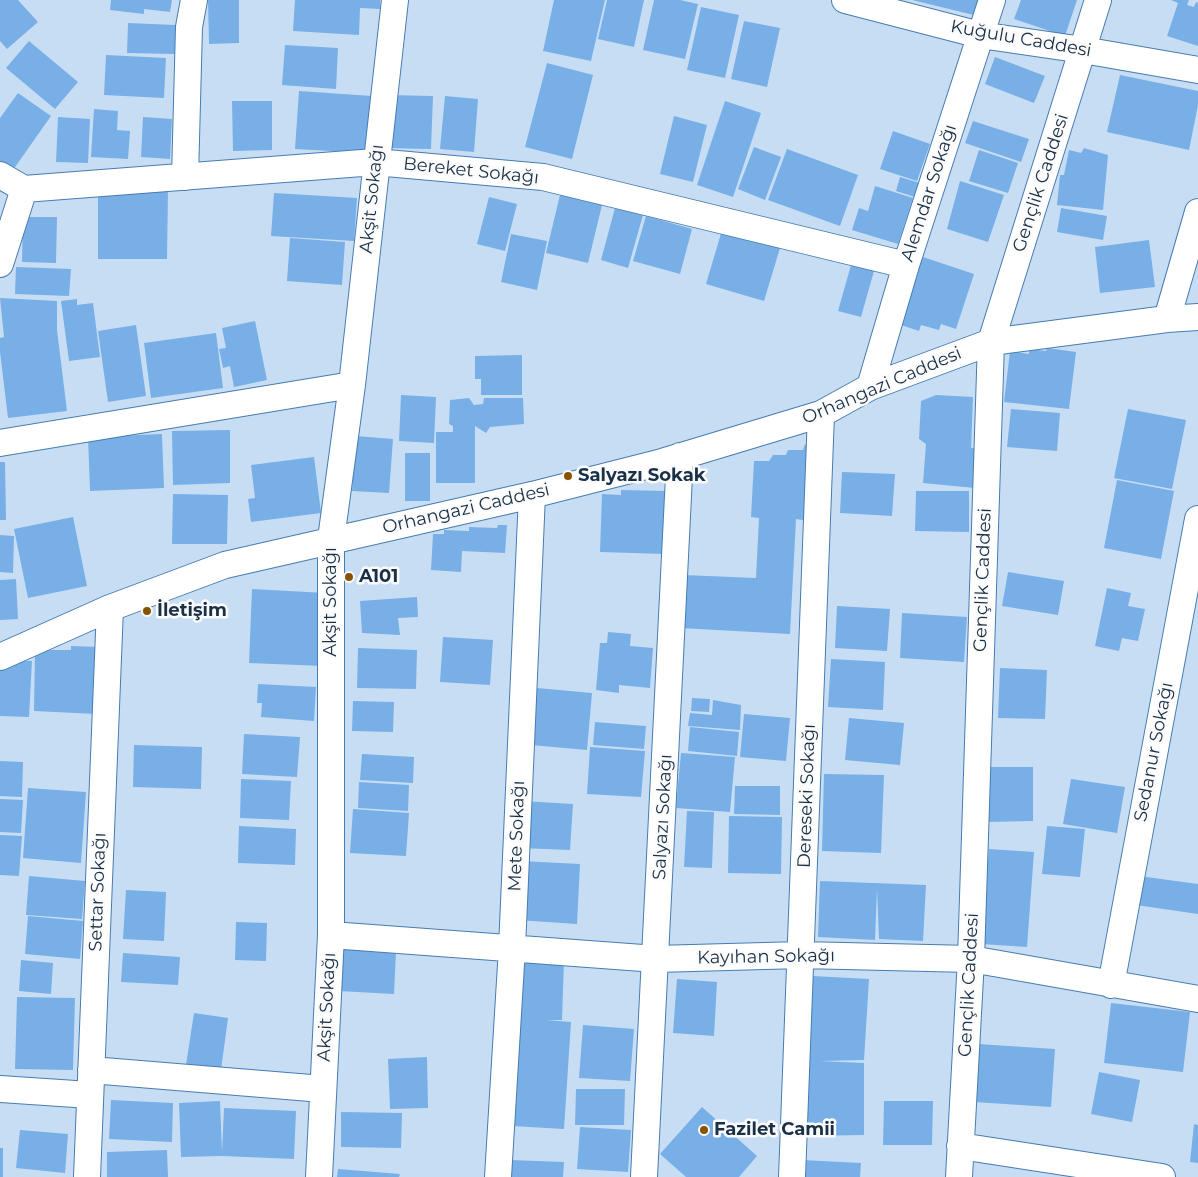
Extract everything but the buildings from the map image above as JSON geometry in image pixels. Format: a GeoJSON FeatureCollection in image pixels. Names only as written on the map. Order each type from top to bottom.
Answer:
{"type":"FeatureCollection","features":[{"type":"Feature","properties":{"kind":"street"},"geometry":{"type":"LineString","coordinates":[[184,177],[190,26],[194,0]]}},
{"type":"Feature","properties":{"kind":"street","name":"Akşit Sokağı"},"geometry":{"type":"LineString","coordinates":[[319,1177],[331,935],[331,540],[352,385],[394,0]]}},
{"type":"Feature","properties":{"kind":"street","name":"Kuğulu Caddesi"},"geometry":{"type":"LineString","coordinates":[[845,0],[980,35],[1083,50],[1198,70]]}},
{"type":"Feature","properties":{"kind":"street","name":"Alemdar Sokağı"},"geometry":{"type":"LineString","coordinates":[[870,387],[906,266],[992,0]]}},
{"type":"Feature","properties":{"kind":"street","name":"Gençlik Caddesi"},"geometry":{"type":"LineString","coordinates":[[959,1177],[971,959],[991,342],[1098,0]]}},
{"type":"Feature","properties":{"kind":"street","name":"Bereket Sokağı"},"geometry":{"type":"LineString","coordinates":[[24,189],[376,162],[543,177],[906,266]]}},
{"type":"Feature","properties":{"kind":"street"},"geometry":{"type":"LineString","coordinates":[[0,175],[24,189],[0,264]]}},
{"type":"Feature","properties":{"kind":"street"},"geometry":{"type":"LineString","coordinates":[[1167,319],[1198,212]]}},
{"type":"Feature","properties":{"kind":"street","name":"Orhangazi Caddesi"},"geometry":{"type":"LineString","coordinates":[[0,657],[110,608],[225,565],[532,495],[680,456],[821,414],[870,387],[991,342],[1167,319],[1198,317]]}},
{"type":"Feature","properties":{"kind":"street"},"geometry":{"type":"LineString","coordinates":[[0,443],[352,385]]}},
{"type":"Feature","properties":{"kind":"street","name":"Dereseki Sokağı"},"geometry":{"type":"LineString","coordinates":[[792,1177],[821,414]]}},
{"type":"Feature","properties":{"kind":"street","name":"Salyazı Sokağı"},"geometry":{"type":"LineString","coordinates":[[644,1177],[680,456]]}},
{"type":"Feature","properties":{"kind":"street","name":"Mete Sokağı"},"geometry":{"type":"LineString","coordinates":[[498,1177],[512,948],[532,495]]}},
{"type":"Feature","properties":{"kind":"street","name":"Sedanur Sokağı"},"geometry":{"type":"LineString","coordinates":[[1111,985],[1198,519]]}},
{"type":"Feature","properties":{"kind":"street","name":"Settar Sokağı"},"geometry":{"type":"LineString","coordinates":[[87,1177],[110,608]]}},
{"type":"Feature","properties":{"kind":"street","name":"Kayıhan Sokağı"},"geometry":{"type":"LineString","coordinates":[[331,935],[656,959],[800,955],[971,959],[1198,999]]}},
{"type":"Feature","properties":{"kind":"street"},"geometry":{"type":"LineString","coordinates":[[0,1090],[91,1083],[323,1089]]}},
{"type":"Feature","properties":{"kind":"street"},"geometry":{"type":"LineString","coordinates":[[960,1146],[1162,1177]]}},
{"type":"Feature","properties":{"kind":"place","name":"Salyazı Sokak"},"geometry":{"type":"Point","coordinates":[568,476]}},
{"type":"Feature","properties":{"kind":"place","name":"A101"},"geometry":{"type":"Point","coordinates":[349,577]}},
{"type":"Feature","properties":{"kind":"place","name":"İletişim"},"geometry":{"type":"Point","coordinates":[147,611]}},
{"type":"Feature","properties":{"kind":"place","name":"Fazilet Camii"},"geometry":{"type":"Point","coordinates":[704,1130]}}]}
